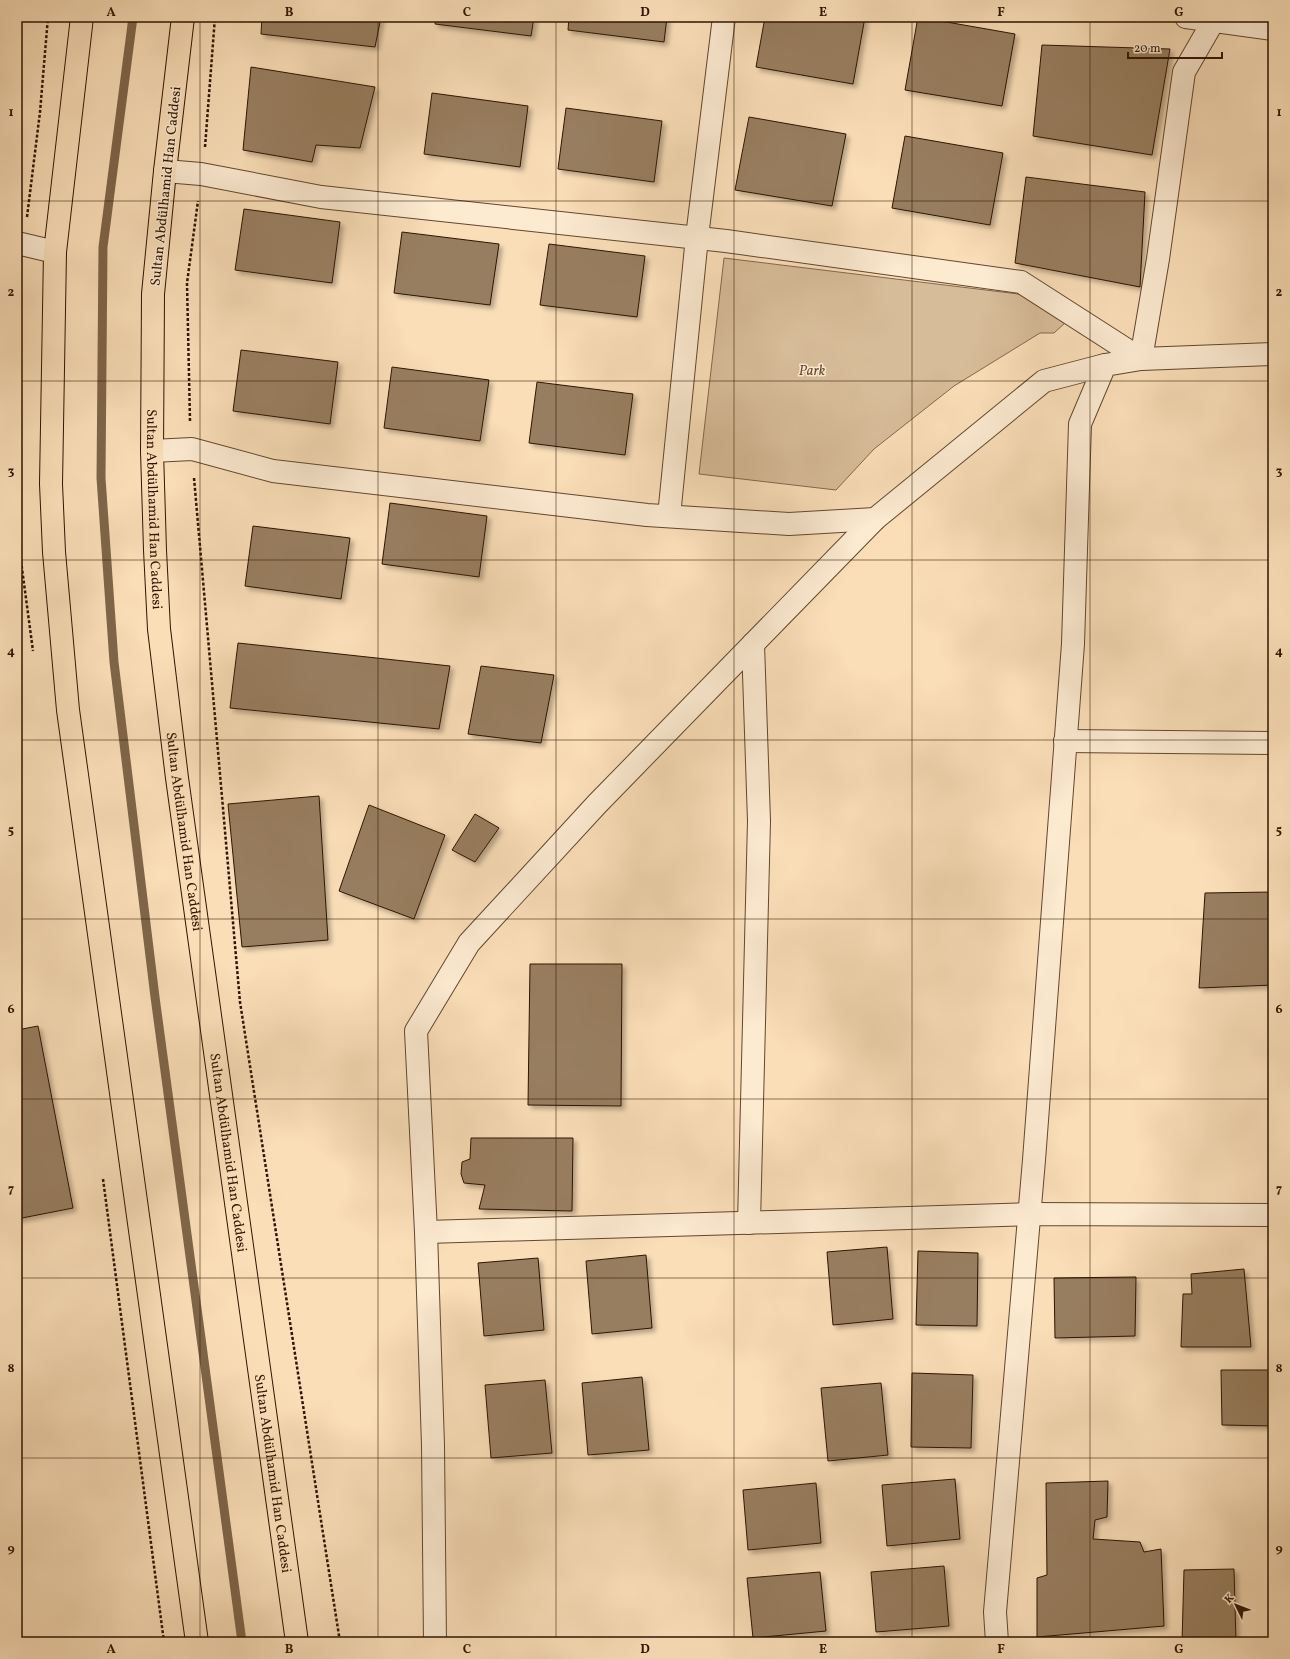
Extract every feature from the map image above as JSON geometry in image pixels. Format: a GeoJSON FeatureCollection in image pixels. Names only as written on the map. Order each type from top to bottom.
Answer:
{"type":"FeatureCollection","features":[{"type":"Feature","properties":{"kind":"main road"},"geometry":{"type":"LineString","coordinates":[[82,17],[55,252],[51,484],[54,552],[68,710],[196,1642]]}},
{"type":"Feature","properties":{"kind":"main road","name":"Sultan Abdülhamid Han Caddesi"},"geometry":{"type":"LineString","coordinates":[[183,17],[165,171],[153,294],[152,451],[159,629],[168,709],[297,1642]]}},
{"type":"Feature","properties":{"kind":"street"},"geometry":{"type":"LineString","coordinates":[[668,516],[697,237],[724,17]]}},
{"type":"Feature","properties":{"kind":"street"},"geometry":{"type":"LineString","coordinates":[[1186,17],[1273,29]]}},
{"type":"Feature","properties":{"kind":"street"},"geometry":{"type":"LineString","coordinates":[[1140,359],[1158,260],[1184,72],[1214,20]]}},
{"type":"Feature","properties":{"kind":"street"},"geometry":{"type":"LineString","coordinates":[[165,171],[201,174],[321,198],[697,237],[1021,282],[1140,359]]}},
{"type":"Feature","properties":{"kind":"street"},"geometry":{"type":"LineString","coordinates":[[20,244],[55,252]]}},
{"type":"Feature","properties":{"kind":"street"},"geometry":{"type":"LineString","coordinates":[[435,1642],[433,1444],[426,1232],[416,1030],[469,943],[597,804],[875,519],[1044,381],[1105,365],[1140,359],[1273,354]]}},
{"type":"Feature","properties":{"kind":"street"},"geometry":{"type":"LineString","coordinates":[[997,1642],[995,1612],[1030,1214],[1073,644],[1080,424],[1105,365]]}},
{"type":"Feature","properties":{"kind":"street"},"geometry":{"type":"LineString","coordinates":[[152,451],[192,449],[273,471],[668,516],[789,524],[875,519]]}},
{"type":"Feature","properties":{"kind":"street"},"geometry":{"type":"LineString","coordinates":[[749,1223],[759,821],[753,644]]}},
{"type":"Feature","properties":{"kind":"street"},"geometry":{"type":"LineString","coordinates":[[1065,741],[1273,743]]}},
{"type":"Feature","properties":{"kind":"street"},"geometry":{"type":"LineString","coordinates":[[426,1232],[1030,1214],[1273,1215]]}},
{"type":"Feature","properties":{"kind":"path"},"geometry":{"type":"LineString","coordinates":[[17,293],[20,244],[40,112],[48,17]]}},
{"type":"Feature","properties":{"kind":"path"},"geometry":{"type":"LineString","coordinates":[[215,17],[201,174],[187,283],[192,449],[240,1002],[340,1642]]}},
{"type":"Feature","properties":{"kind":"green space","name":"Park"},"geometry":{"type":"Polygon","coordinates":[[[724,258],[1051,298],[1062,308],[1065,323],[1054,333],[1040,333],[954,386],[874,449],[836,490],[699,474],[724,258]]]}},
{"type":"Feature","properties":{"kind":"building"},"geometry":{"type":"Polygon","coordinates":[[[262,17],[381,17],[375,47],[261,34],[262,17]]]}},
{"type":"Feature","properties":{"kind":"building"},"geometry":{"type":"Polygon","coordinates":[[[436,17],[534,17],[531,36],[435,24],[436,17]]]}},
{"type":"Feature","properties":{"kind":"building"},"geometry":{"type":"Polygon","coordinates":[[[569,17],[667,17],[664,42],[568,30],[569,17]]]}},
{"type":"Feature","properties":{"kind":"building"},"geometry":{"type":"Polygon","coordinates":[[[765,17],[865,17],[853,84],[756,67],[765,17]]]}},
{"type":"Feature","properties":{"kind":"building"},"geometry":{"type":"Polygon","coordinates":[[[918,17],[1015,34],[1002,106],[905,90],[918,17]]]}},
{"type":"Feature","properties":{"kind":"building"},"geometry":{"type":"Polygon","coordinates":[[[1042,45],[1170,49],[1152,155],[1033,136],[1042,45]]]}},
{"type":"Feature","properties":{"kind":"building"},"geometry":{"type":"Polygon","coordinates":[[[251,67],[375,87],[360,148],[316,145],[312,162],[243,150],[251,67]]]}},
{"type":"Feature","properties":{"kind":"building"},"geometry":{"type":"Polygon","coordinates":[[[432,93],[528,106],[520,167],[424,154],[432,93]]]}},
{"type":"Feature","properties":{"kind":"building"},"geometry":{"type":"Polygon","coordinates":[[[566,108],[662,121],[654,182],[558,169],[566,108]]]}},
{"type":"Feature","properties":{"kind":"building"},"geometry":{"type":"Polygon","coordinates":[[[749,117],[846,134],[832,206],[735,190],[749,117]]]}},
{"type":"Feature","properties":{"kind":"building"},"geometry":{"type":"Polygon","coordinates":[[[905,136],[1003,153],[990,225],[892,208],[905,136]]]}},
{"type":"Feature","properties":{"kind":"building"},"geometry":{"type":"Polygon","coordinates":[[[1026,177],[1145,192],[1140,287],[1015,263],[1026,177]]]}},
{"type":"Feature","properties":{"kind":"building"},"geometry":{"type":"Polygon","coordinates":[[[244,209],[340,222],[332,283],[235,270],[244,209]]]}},
{"type":"Feature","properties":{"kind":"building"},"geometry":{"type":"Polygon","coordinates":[[[402,232],[499,244],[490,305],[394,293],[402,232]]]}},
{"type":"Feature","properties":{"kind":"building"},"geometry":{"type":"Polygon","coordinates":[[[549,244],[645,256],[637,317],[540,305],[549,244]]]}},
{"type":"Feature","properties":{"kind":"building"},"geometry":{"type":"Polygon","coordinates":[[[241,350],[338,362],[330,424],[233,411],[241,350]]]}},
{"type":"Feature","properties":{"kind":"building"},"geometry":{"type":"Polygon","coordinates":[[[392,367],[489,380],[480,441],[384,428],[392,367]]]}},
{"type":"Feature","properties":{"kind":"building"},"geometry":{"type":"Polygon","coordinates":[[[537,382],[633,394],[625,455],[529,443],[537,382]]]}},
{"type":"Feature","properties":{"kind":"building"},"geometry":{"type":"Polygon","coordinates":[[[390,503],[487,516],[479,577],[382,564],[390,503]]]}},
{"type":"Feature","properties":{"kind":"building"},"geometry":{"type":"Polygon","coordinates":[[[253,526],[350,538],[341,599],[245,586],[253,526]]]}},
{"type":"Feature","properties":{"kind":"building"},"geometry":{"type":"Polygon","coordinates":[[[238,643],[450,666],[439,729],[230,708],[238,643]]]}},
{"type":"Feature","properties":{"kind":"building"},"geometry":{"type":"Polygon","coordinates":[[[481,666],[554,675],[541,743],[468,734],[481,666]]]}},
{"type":"Feature","properties":{"kind":"building"},"geometry":{"type":"Polygon","coordinates":[[[319,796],[328,940],[242,947],[228,804],[319,796]]]}},
{"type":"Feature","properties":{"kind":"building"},"geometry":{"type":"Polygon","coordinates":[[[369,805],[445,835],[414,919],[339,891],[369,805]]]}},
{"type":"Feature","properties":{"kind":"building"},"geometry":{"type":"Polygon","coordinates":[[[475,814],[499,828],[475,862],[452,850],[475,814]]]}},
{"type":"Feature","properties":{"kind":"building"},"geometry":{"type":"Polygon","coordinates":[[[1273,892],[1273,985],[1199,988],[1205,893],[1273,892]]]}},
{"type":"Feature","properties":{"kind":"building"},"geometry":{"type":"Polygon","coordinates":[[[530,964],[622,964],[621,1106],[528,1105],[530,964]]]}},
{"type":"Feature","properties":{"kind":"building"},"geometry":{"type":"Polygon","coordinates":[[[38,1026],[73,1208],[17,1219],[17,1030],[38,1026]]]}},
{"type":"Feature","properties":{"kind":"building"},"geometry":{"type":"Polygon","coordinates":[[[471,1138],[573,1138],[572,1211],[479,1209],[485,1185],[464,1183],[461,1174],[462,1162],[470,1159],[471,1138]]]}},
{"type":"Feature","properties":{"kind":"building"},"geometry":{"type":"Polygon","coordinates":[[[887,1247],[893,1319],[833,1325],[827,1252],[887,1247]]]}},
{"type":"Feature","properties":{"kind":"building"},"geometry":{"type":"Polygon","coordinates":[[[918,1251],[978,1253],[977,1326],[916,1325],[918,1251]]]}},
{"type":"Feature","properties":{"kind":"building"},"geometry":{"type":"Polygon","coordinates":[[[646,1255],[652,1328],[592,1334],[586,1261],[646,1255]]]}},
{"type":"Feature","properties":{"kind":"building"},"geometry":{"type":"Polygon","coordinates":[[[538,1258],[544,1330],[484,1336],[478,1263],[538,1258]]]}},
{"type":"Feature","properties":{"kind":"building"},"geometry":{"type":"Polygon","coordinates":[[[1244,1269],[1251,1347],[1181,1347],[1183,1294],[1192,1294],[1191,1274],[1244,1269]]]}},
{"type":"Feature","properties":{"kind":"building"},"geometry":{"type":"Polygon","coordinates":[[[1136,1277],[1135,1336],[1055,1338],[1054,1278],[1136,1277]]]}},
{"type":"Feature","properties":{"kind":"building"},"geometry":{"type":"Polygon","coordinates":[[[1221,1370],[1273,1370],[1273,1426],[1222,1425],[1221,1370]]]}},
{"type":"Feature","properties":{"kind":"building"},"geometry":{"type":"Polygon","coordinates":[[[912,1373],[973,1375],[971,1448],[911,1447],[912,1373]]]}},
{"type":"Feature","properties":{"kind":"building"},"geometry":{"type":"Polygon","coordinates":[[[642,1377],[649,1450],[588,1455],[582,1383],[642,1377]]]}},
{"type":"Feature","properties":{"kind":"building"},"geometry":{"type":"Polygon","coordinates":[[[545,1380],[552,1453],[491,1458],[485,1385],[545,1380]]]}},
{"type":"Feature","properties":{"kind":"building"},"geometry":{"type":"Polygon","coordinates":[[[881,1383],[888,1455],[828,1461],[821,1388],[881,1383]]]}},
{"type":"Feature","properties":{"kind":"building"},"geometry":{"type":"Polygon","coordinates":[[[955,1479],[960,1539],[887,1546],[882,1485],[955,1479]]]}},
{"type":"Feature","properties":{"kind":"building"},"geometry":{"type":"Polygon","coordinates":[[[1108,1481],[1107,1517],[1095,1520],[1093,1539],[1140,1542],[1144,1552],[1161,1549],[1164,1626],[1037,1637],[1037,1578],[1047,1575],[1046,1483],[1108,1481]]]}},
{"type":"Feature","properties":{"kind":"building"},"geometry":{"type":"Polygon","coordinates":[[[816,1483],[821,1543],[748,1550],[743,1490],[816,1483]]]}},
{"type":"Feature","properties":{"kind":"building"},"geometry":{"type":"Polygon","coordinates":[[[944,1566],[949,1626],[876,1632],[871,1572],[944,1566]]]}},
{"type":"Feature","properties":{"kind":"building"},"geometry":{"type":"Polygon","coordinates":[[[1234,1569],[1236,1642],[1182,1642],[1184,1570],[1234,1569]]]}},
{"type":"Feature","properties":{"kind":"building"},"geometry":{"type":"Polygon","coordinates":[[[820,1572],[826,1631],[753,1638],[747,1578],[820,1572]]]}},
{"type":"Feature","properties":{"kind":"waterway"},"geometry":{"type":"LineString","coordinates":[[133,17],[103,247],[101,478],[114,662],[155,997],[242,1642]]}}]}
